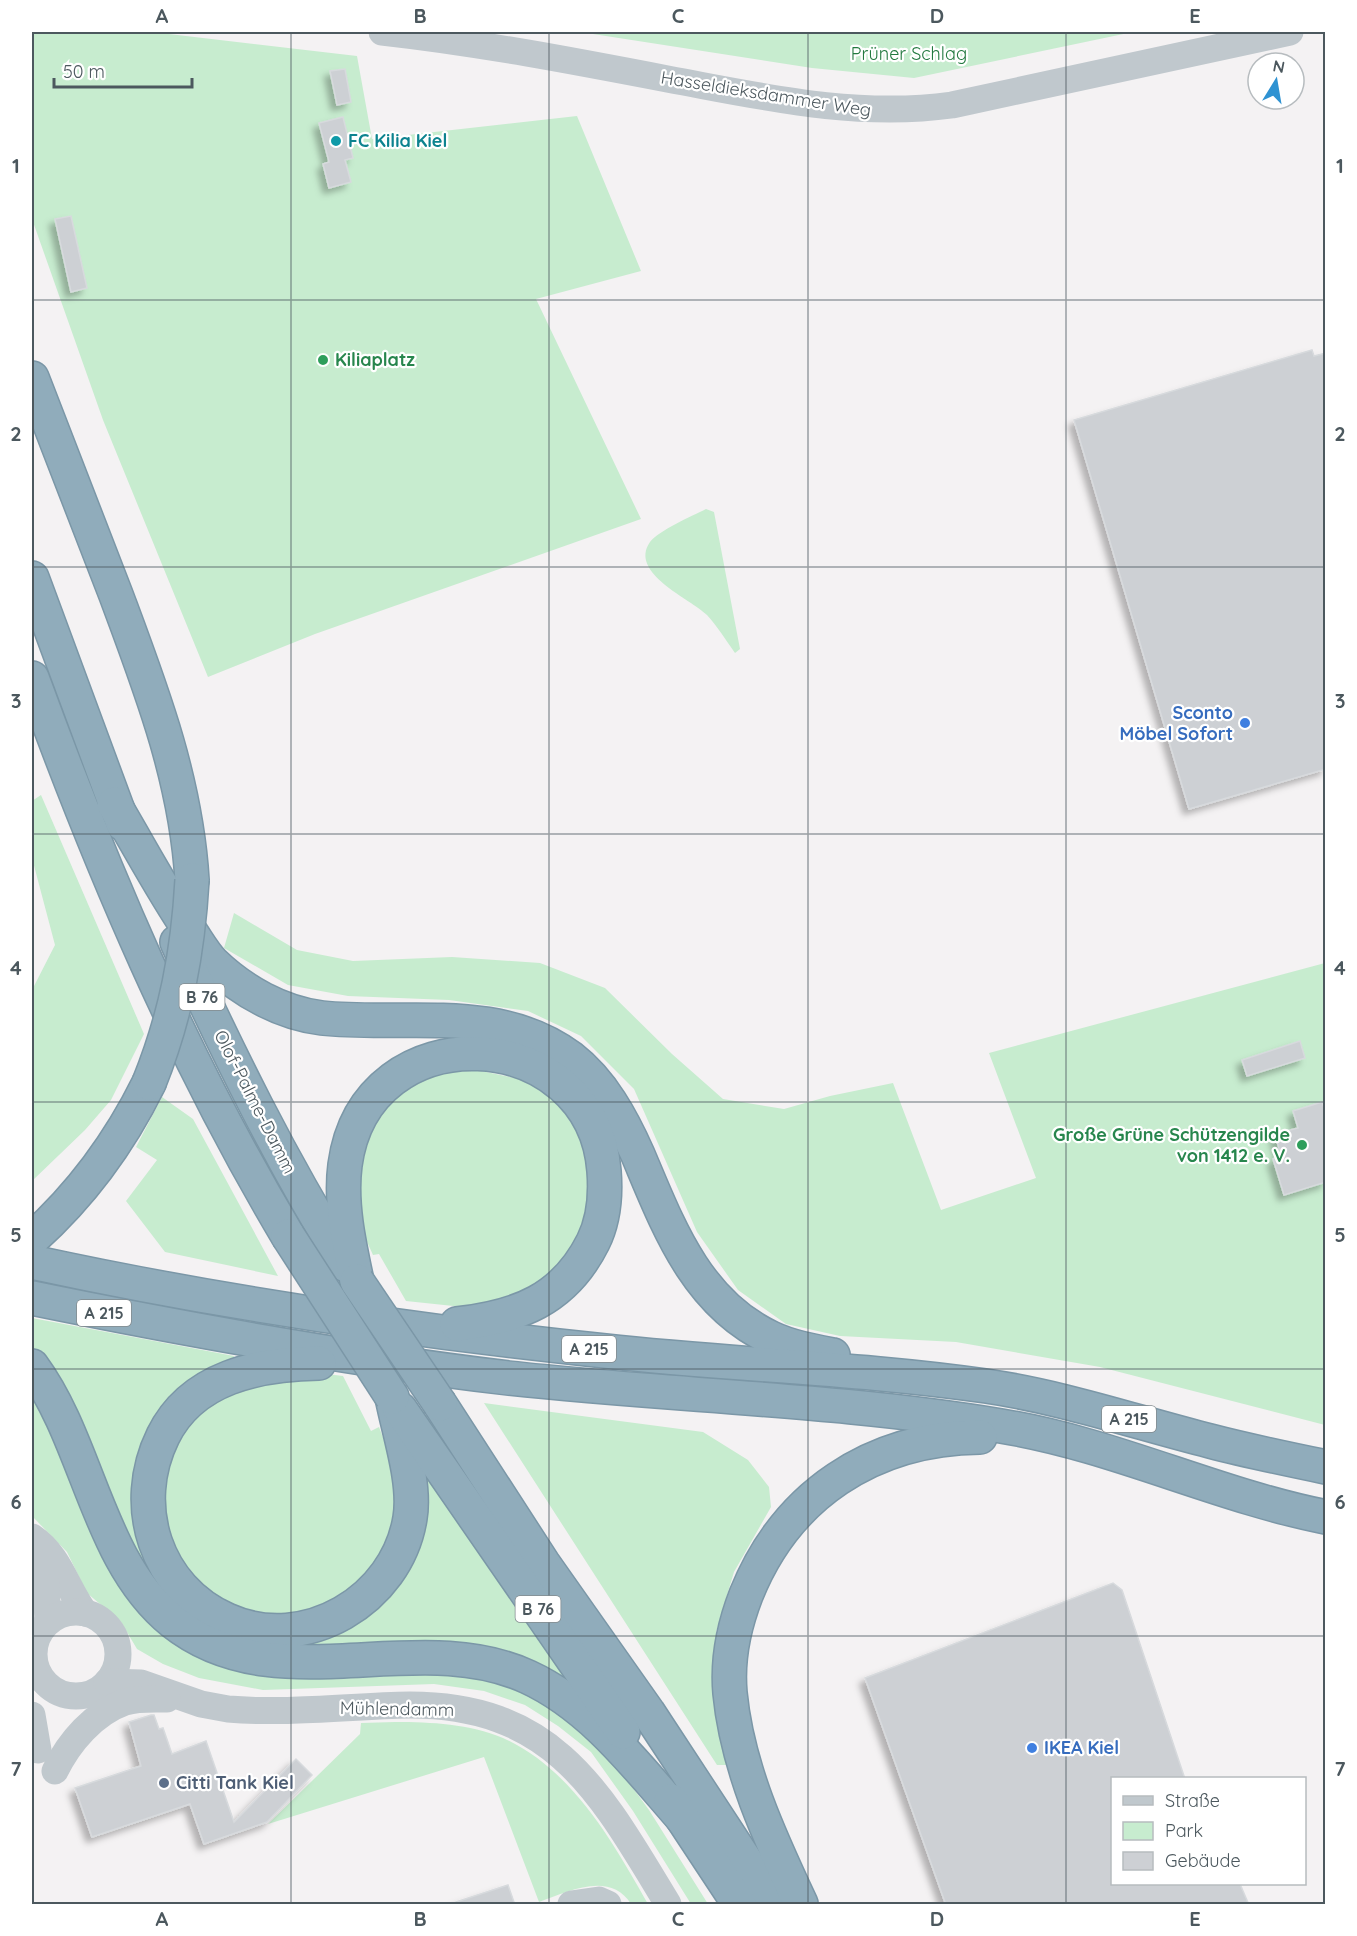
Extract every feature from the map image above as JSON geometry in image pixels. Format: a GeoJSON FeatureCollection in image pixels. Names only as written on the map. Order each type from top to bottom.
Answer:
{"type":"FeatureCollection","features":[{"type":"Feature","properties":{"kind":"highway"},"geometry":{"type":"LineString","coordinates":[[32,378],[150,683],[172,753],[188,830],[192,880],[181,984],[168,1033],[148,1083],[112,1147],[79,1192],[32,1239]]}},
{"type":"Feature","properties":{"kind":"highway","name":"Olof-Palme-Damm"},"geometry":{"type":"LineString","coordinates":[[32,578],[114,804],[236,1071],[341,1245]]}},
{"type":"Feature","properties":{"kind":"highway","name":"Olof-Palme-Damm"},"geometry":{"type":"LineString","coordinates":[[32,678],[97,847],[193,1064],[228,1132],[288,1236],[392,1398]]}},
{"type":"Feature","properties":{"kind":"highway"},"geometry":{"type":"LineString","coordinates":[[114,804],[176,909],[211,962],[249,992],[286,1009],[320,1018],[458,1021],[522,1032],[544,1042],[571,1059],[594,1080],[620,1117],[676,1241],[694,1272],[718,1302],[752,1328],[795,1347],[931,1379]]}},
{"type":"Feature","properties":{"kind":"highway"},"geometry":{"type":"LineString","coordinates":[[341,1245],[348,1148],[363,1113],[374,1098],[400,1074],[419,1064],[457,1053],[479,1052],[502,1056],[523,1061],[544,1073],[580,1107],[600,1146],[606,1191],[596,1235],[574,1274],[557,1290],[514,1313],[486,1320],[409,1329]]}},
{"type":"Feature","properties":{"kind":"highway","name":"B 76"},"geometry":{"type":"LineString","coordinates":[[341,1245],[357,1281],[543,1563],[648,1712],[774,1905]]}},
{"type":"Feature","properties":{"kind":"highway","name":"A 215"},"geometry":{"type":"LineString","coordinates":[[32,1262],[213,1297],[409,1329],[608,1352],[931,1379],[991,1387],[1090,1408],[1209,1441],[1326,1467]]}},
{"type":"Feature","properties":{"kind":"highway","name":"A 215"},"geometry":{"type":"LineString","coordinates":[[32,1298],[176,1327],[407,1365],[603,1387],[880,1411],[976,1422],[1058,1437]]}},
{"type":"Feature","properties":{"kind":"highway"},"geometry":{"type":"LineString","coordinates":[[392,1398],[411,1491],[411,1517],[396,1560],[382,1582],[367,1598],[332,1620],[277,1631],[253,1628],[227,1620],[207,1608],[174,1578],[156,1549],[150,1529],[148,1486],[154,1457],[167,1428],[191,1400],[210,1386],[236,1374],[267,1367],[342,1363],[407,1365]]}},
{"type":"Feature","properties":{"kind":"highway"},"geometry":{"type":"LineString","coordinates":[[32,1366],[65,1421],[123,1558],[155,1605],[191,1634],[241,1655],[273,1660],[310,1662],[452,1659],[508,1669],[550,1688],[572,1703],[608,1734],[684,1820]]}},
{"type":"Feature","properties":{"kind":"highway","name":"B 76"},"geometry":{"type":"LineString","coordinates":[[392,1398],[684,1820],[739,1905]]}},
{"type":"Feature","properties":{"kind":"highway"},"geometry":{"type":"LineString","coordinates":[[801,1905],[759,1806],[743,1761],[730,1694],[733,1638],[742,1606],[766,1553],[792,1516],[838,1478],[870,1460],[926,1442],[954,1437],[1058,1437],[1259,1502],[1326,1517]]}},
{"type":"Feature","properties":{"kind":"street","name":"Hasseldieksdammer Weg"},"geometry":{"type":"LineString","coordinates":[[382,32],[475,44],[801,103],[892,111],[962,103],[1290,32]]}},
{"type":"Feature","properties":{"kind":"street"},"geometry":{"type":"LineString","coordinates":[[32,1537],[53,1554],[75,1600],[85,1613],[105,1624],[114,1636],[118,1651],[115,1668],[107,1682]]}},
{"type":"Feature","properties":{"kind":"street","name":"Mühlendamm"},"geometry":{"type":"LineString","coordinates":[[32,1558],[46,1584],[48,1622],[38,1636],[34,1653],[36,1670],[46,1683],[59,1693],[75,1696],[89,1694],[107,1682],[141,1683],[207,1706],[239,1710],[411,1706],[449,1708],[483,1714],[518,1726],[558,1752],[579,1772],[602,1801],[668,1905]]}},
{"type":"Feature","properties":{"kind":"street"},"geometry":{"type":"LineString","coordinates":[[32,1586],[32,1599]]}},
{"type":"Feature","properties":{"kind":"street"},"geometry":{"type":"LineString","coordinates":[[48,1622],[65,1613],[85,1613]]}},
{"type":"Feature","properties":{"kind":"street","name":"Mühlendamm"},"geometry":{"type":"LineString","coordinates":[[118,1651],[172,1682],[183,1698]]}},
{"type":"Feature","properties":{"kind":"street"},"geometry":{"type":"LineString","coordinates":[[55,1771],[76,1737],[112,1708],[134,1700],[183,1698]]}},
{"type":"Feature","properties":{"kind":"street"},"geometry":{"type":"LineString","coordinates":[[32,1715],[38,1750]]}},
{"type":"Feature","properties":{"kind":"street"},"geometry":{"type":"LineString","coordinates":[[574,1903],[599,1900],[608,1905]]}},
{"type":"Feature","properties":{"kind":"green space","name":"Kiliaplatz"},"geometry":{"type":"Polygon","coordinates":[[[32,32],[152,32],[357,56],[372,139],[577,116],[641,271],[536,299],[641,519],[315,634],[208,677],[103,420],[32,219],[32,32]]]}},
{"type":"Feature","properties":{"kind":"green space","name":"Prüner Schlag"},"geometry":{"type":"Polygon","coordinates":[[[580,32],[1133,32],[914,78],[812,68],[580,32]]]}},
{"type":"Feature","properties":{"kind":"green space"},"geometry":{"type":"Polygon","coordinates":[[[706,509],[714,512],[740,649],[735,653],[707,615],[664,584],[647,564],[645,553],[654,538],[706,509]]]}},
{"type":"Feature","properties":{"kind":"green space"},"geometry":{"type":"Polygon","coordinates":[[[41,795],[144,1034],[111,1100],[85,1130],[32,1181],[32,990],[55,945],[32,858],[32,801],[41,795]]]}},
{"type":"Feature","properties":{"kind":"green space"},"geometry":{"type":"Polygon","coordinates":[[[234,913],[297,950],[353,961],[452,957],[540,963],[605,988],[672,1054],[723,1099],[784,1109],[830,1096],[893,1083],[941,1210],[1036,1178],[989,1053],[1325,963],[1325,1425],[1100,1367],[956,1342],[840,1336],[786,1324],[738,1290],[697,1232],[634,1089],[581,1036],[528,1011],[449,1000],[348,996],[288,985],[224,948],[234,913]]]}},
{"type":"Feature","properties":{"kind":"green space"},"geometry":{"type":"Polygon","coordinates":[[[448,1064],[544,1084],[590,1143],[592,1218],[549,1280],[504,1302],[463,1307],[406,1301],[379,1254],[373,1255],[363,1233],[351,1185],[383,1100],[448,1064]]]}},
{"type":"Feature","properties":{"kind":"green space"},"geometry":{"type":"Polygon","coordinates":[[[162,1097],[193,1119],[278,1276],[165,1252],[126,1201],[157,1160],[136,1147],[162,1097]]]}},
{"type":"Feature","properties":{"kind":"green space"},"geometry":{"type":"Polygon","coordinates":[[[32,1318],[234,1356],[233,1366],[200,1384],[172,1409],[152,1440],[145,1457],[141,1476],[146,1545],[176,1595],[222,1626],[277,1637],[332,1627],[379,1596],[409,1543],[418,1465],[576,1690],[573,1692],[529,1668],[480,1653],[446,1649],[293,1652],[256,1649],[220,1639],[188,1622],[158,1595],[127,1548],[73,1416],[57,1386],[32,1350],[32,1318]]]}},
{"type":"Feature","properties":{"kind":"green space"},"geometry":{"type":"Polygon","coordinates":[[[327,1374],[343,1376],[371,1431],[379,1427],[397,1474],[395,1539],[345,1601],[273,1620],[206,1598],[165,1546],[161,1459],[210,1395],[234,1383],[327,1374]]]}},
{"type":"Feature","properties":{"kind":"green space"},"geometry":{"type":"Polygon","coordinates":[[[32,1390],[204,1659],[238,1671],[265,1675],[460,1670],[544,1697],[611,1758],[649,1810],[708,1904],[691,1904],[633,1811],[591,1752],[558,1726],[525,1705],[484,1691],[434,1684],[263,1690],[199,1678],[163,1664],[137,1649],[121,1622],[87,1593],[67,1552],[32,1516],[32,1390]]]}},
{"type":"Feature","properties":{"kind":"green space"},"geometry":{"type":"Polygon","coordinates":[[[484,1403],[703,1432],[748,1460],[769,1487],[771,1507],[734,1572],[716,1632],[717,1678],[732,1765],[717,1765],[484,1403]]]}},
{"type":"Feature","properties":{"kind":"green space"},"geometry":{"type":"Polygon","coordinates":[[[361,1723],[436,1723],[464,1727],[490,1733],[528,1751],[550,1768],[588,1809],[605,1832],[648,1904],[631,1904],[622,1894],[612,1888],[600,1886],[575,1889],[539,1902],[484,1757],[268,1824],[360,1734],[361,1723]]]}},
{"type":"Feature","properties":{"kind":"building"},"geometry":{"type":"Polygon","coordinates":[[[345,69],[351,102],[337,105],[330,71],[345,69]]]}},
{"type":"Feature","properties":{"kind":"building","name":"FC Kilia Kiel"},"geometry":{"type":"Polygon","coordinates":[[[343,117],[353,158],[345,160],[351,182],[329,188],[323,164],[329,162],[319,123],[343,117]]]}},
{"type":"Feature","properties":{"kind":"building"},"geometry":{"type":"Polygon","coordinates":[[[71,216],[87,288],[71,292],[55,219],[71,216]]]}},
{"type":"Feature","properties":{"kind":"building"},"geometry":{"type":"Polygon","coordinates":[[[1312,350],[1314,356],[1326,353],[1326,769],[1189,809],[1074,420],[1312,350]]]}},
{"type":"Feature","properties":{"kind":"building"},"geometry":{"type":"Polygon","coordinates":[[[1300,1041],[1305,1058],[1247,1076],[1242,1060],[1300,1041]]]}},
{"type":"Feature","properties":{"kind":"building","name":"Große Grüne Schützengilde von 1412 e. V."},"geometry":{"type":"Polygon","coordinates":[[[1322,1102],[1326,1113],[1326,1182],[1284,1195],[1273,1159],[1281,1156],[1275,1134],[1298,1128],[1293,1111],[1322,1102]]]}},
{"type":"Feature","properties":{"kind":"building","name":"IKEA Kiel"},"geometry":{"type":"Polygon","coordinates":[[[1113,1583],[1122,1590],[1184,1777],[1111,1777],[1111,1885],[1240,1885],[1249,1905],[946,1905],[865,1678],[1113,1583]]]}},
{"type":"Feature","properties":{"kind":"building"},"geometry":{"type":"Polygon","coordinates":[[[154,1715],[159,1729],[163,1728],[172,1754],[206,1741],[234,1822],[296,1759],[312,1775],[267,1822],[204,1844],[190,1804],[92,1837],[75,1788],[141,1766],[129,1722],[154,1715]]]}},
{"type":"Feature","properties":{"kind":"building"},"geometry":{"type":"Polygon","coordinates":[[[508,1885],[515,1905],[457,1905],[456,1902],[508,1885]]]}},
{"type":"Feature","properties":{"kind":"place","name":"FC Kilia Kiel"},"geometry":{"type":"Point","coordinates":[336,141]}},
{"type":"Feature","properties":{"kind":"place","name":"Kiliaplatz"},"geometry":{"type":"Point","coordinates":[323,360]}},
{"type":"Feature","properties":{"kind":"place","name":"Sconto Möbel Sofort"},"geometry":{"type":"Point","coordinates":[1245,723]}},
{"type":"Feature","properties":{"kind":"place","name":"Große Grüne Schützengilde von 1412 e. V."},"geometry":{"type":"Point","coordinates":[1302,1145]}},
{"type":"Feature","properties":{"kind":"place","name":"IKEA Kiel"},"geometry":{"type":"Point","coordinates":[1032,1748]}},
{"type":"Feature","properties":{"kind":"place","name":"Citti Tank Kiel"},"geometry":{"type":"Point","coordinates":[164,1783]}}]}
